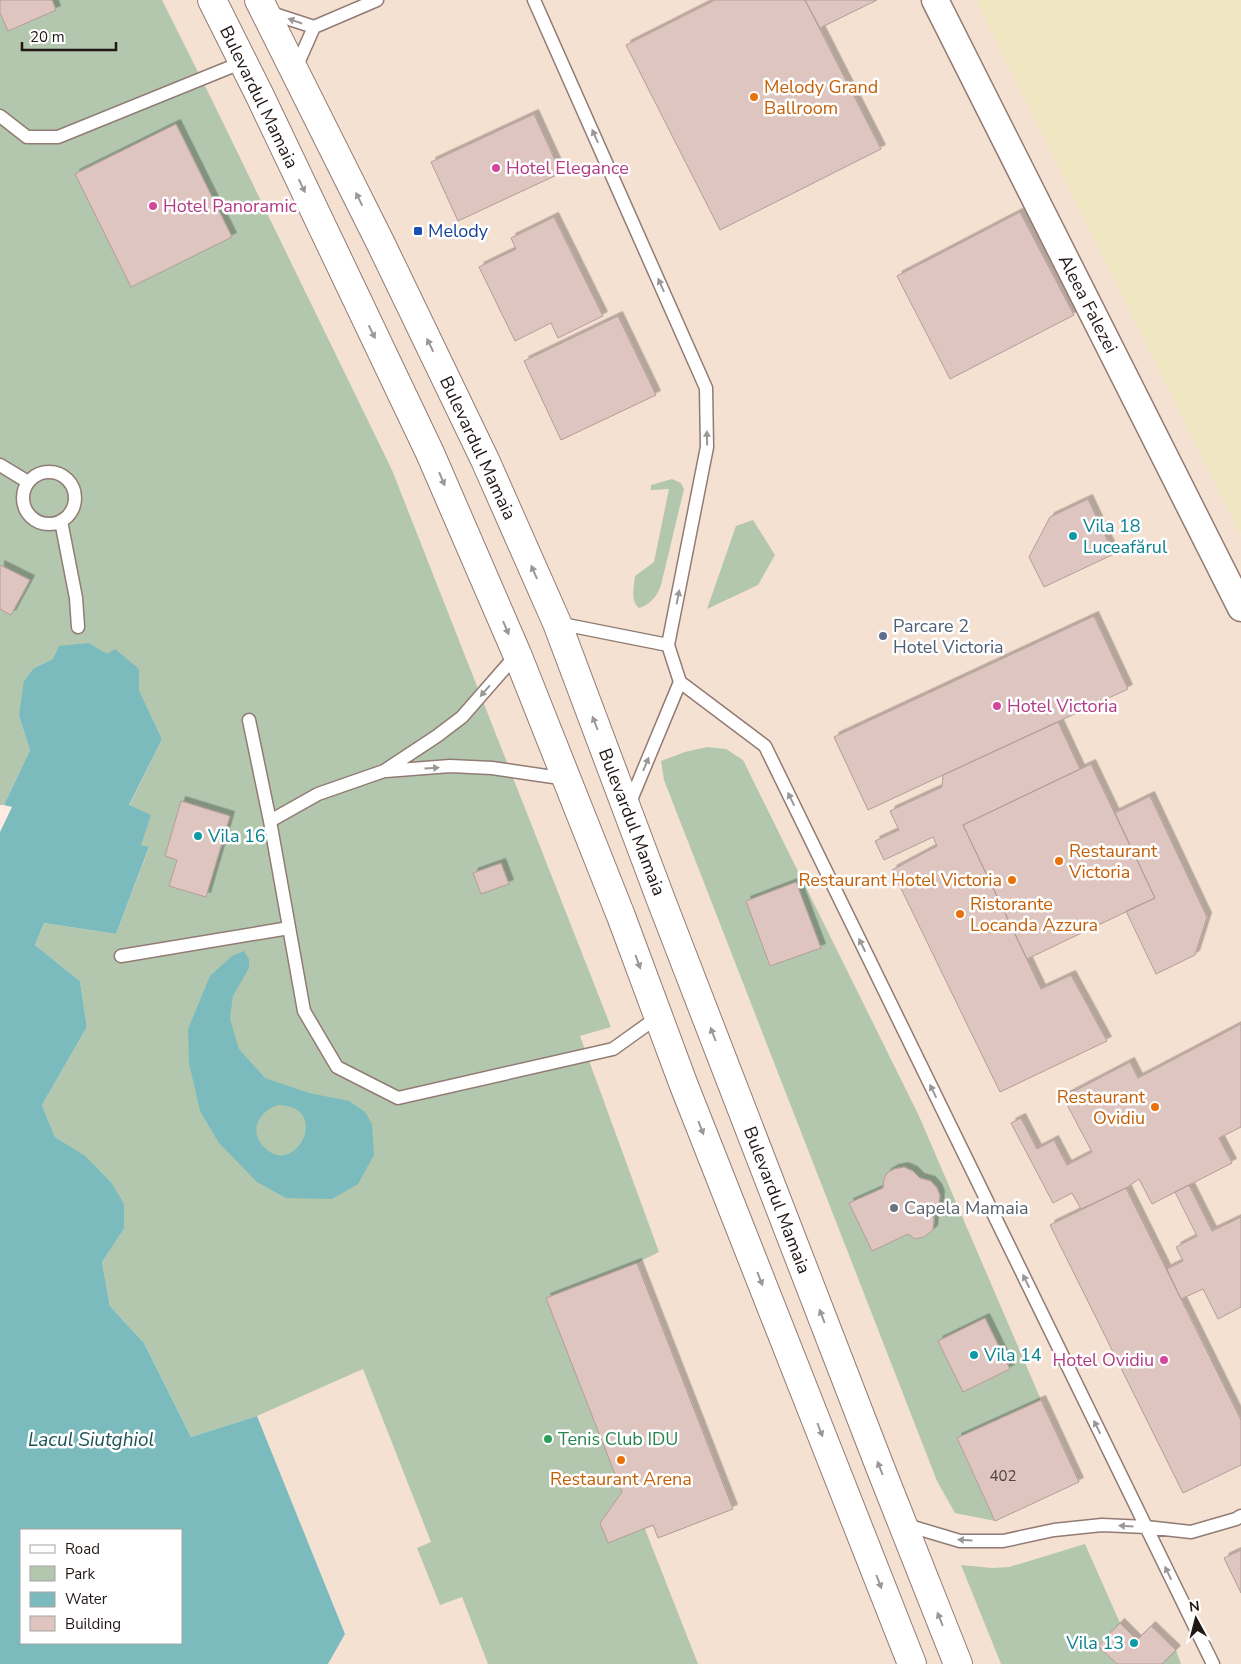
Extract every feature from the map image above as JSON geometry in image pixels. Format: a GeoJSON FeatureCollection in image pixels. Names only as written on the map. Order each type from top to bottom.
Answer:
{"type":"FeatureCollection","features":[{"type":"Feature","properties":{"kind":"main road","name":"Bulevardul Mamaia"},"geometry":{"type":"LineString","coordinates":[[212,0],[430,453],[517,654],[912,1664]]}},
{"type":"Feature","properties":{"kind":"main road","name":"Bulevardul Mamaia"},"geometry":{"type":"LineString","coordinates":[[262,5],[381,244],[485,460],[557,623],[902,1524],[958,1664]]}},
{"type":"Feature","properties":{"kind":"street","name":"Aleea Falezei"},"geometry":{"type":"LineString","coordinates":[[935,0],[1241,608]]}},
{"type":"Feature","properties":{"kind":"lane"},"geometry":{"type":"LineString","coordinates":[[295,70],[314,28],[377,0]]}},
{"type":"Feature","properties":{"kind":"lane"},"geometry":{"type":"LineString","coordinates":[[534,0],[706,388],[708,447],[668,645],[680,682],[765,746],[1212,1664]]}},
{"type":"Feature","properties":{"kind":"lane"},"geometry":{"type":"LineString","coordinates":[[262,5],[314,28]]}},
{"type":"Feature","properties":{"kind":"lane"},"geometry":{"type":"LineString","coordinates":[[0,116],[27,137],[58,137],[243,62]]}},
{"type":"Feature","properties":{"kind":"lane"},"geometry":{"type":"LineString","coordinates":[[0,466],[28,482]]}},
{"type":"Feature","properties":{"kind":"lane"},"geometry":{"type":"LineString","coordinates":[[51,471],[59,473],[67,477],[72,484],[76,501],[68,516],[61,521],[53,524],[36,520],[29,515],[25,507],[23,499],[24,490],[34,476],[42,472],[51,471]]}},
{"type":"Feature","properties":{"kind":"lane"},"geometry":{"type":"LineString","coordinates":[[61,521],[76,598],[78,627]]}},
{"type":"Feature","properties":{"kind":"lane"},"geometry":{"type":"LineString","coordinates":[[557,623],[668,645]]}},
{"type":"Feature","properties":{"kind":"lane"},"geometry":{"type":"LineString","coordinates":[[270,821],[318,794],[384,771],[438,736],[462,717],[517,654]]}},
{"type":"Feature","properties":{"kind":"lane"},"geometry":{"type":"LineString","coordinates":[[627,809],[680,682]]}},
{"type":"Feature","properties":{"kind":"lane"},"geometry":{"type":"LineString","coordinates":[[249,720],[270,821],[304,1010],[337,1067],[398,1098],[613,1049],[659,1016]]}},
{"type":"Feature","properties":{"kind":"lane"},"geometry":{"type":"LineString","coordinates":[[384,771],[450,766],[492,768],[567,779]]}},
{"type":"Feature","properties":{"kind":"lane"},"geometry":{"type":"LineString","coordinates":[[122,956],[289,928]]}},
{"type":"Feature","properties":{"kind":"lane"},"geometry":{"type":"LineString","coordinates":[[902,1524],[960,1541],[1003,1541],[1054,1530],[1102,1525],[1191,1532],[1241,1516]]}},
{"type":"Feature","properties":{"kind":"shaded area"},"geometry":{"type":"Polygon","coordinates":[[[0,0],[976,0],[1241,536],[1241,1664],[328,1664],[345,1634],[257,1416],[89,643],[4,805],[0,805],[0,0]]]}},
{"type":"Feature","properties":{"kind":"green space"},"geometry":{"type":"Polygon","coordinates":[[[0,0],[162,0],[392,470],[611,1027],[580,1036],[659,1252],[637,1263],[733,1509],[658,1538],[653,1526],[645,1529],[698,1664],[488,1664],[462,1597],[440,1605],[417,1548],[431,1542],[363,1369],[257,1416],[191,1437],[144,1343],[110,1306],[102,1262],[124,1229],[111,1182],[85,1157],[55,1137],[42,1105],[87,1027],[80,981],[35,945],[44,923],[116,934],[149,848],[141,845],[129,806],[162,739],[139,690],[139,669],[107,654],[53,659],[34,668],[19,716],[30,750],[4,805],[0,805],[0,0]]]}},
{"type":"Feature","properties":{"kind":"green space"},"geometry":{"type":"Polygon","coordinates":[[[672,479],[681,483],[684,489],[661,585],[653,599],[647,605],[639,608],[634,602],[635,576],[654,562],[669,489],[651,490],[651,485],[672,479]]]}},
{"type":"Feature","properties":{"kind":"green space"},"geometry":{"type":"Polygon","coordinates":[[[753,520],[775,555],[758,585],[707,609],[736,526],[753,520]]]}},
{"type":"Feature","properties":{"kind":"green space"},"geometry":{"type":"Polygon","coordinates":[[[707,747],[726,749],[743,760],[919,1116],[1041,1400],[957,1438],[995,1521],[955,1513],[937,1481],[664,780],[661,761],[685,752],[707,747]]]}},
{"type":"Feature","properties":{"kind":"green space"},"geometry":{"type":"Polygon","coordinates":[[[1085,1544],[1120,1623],[1098,1645],[1117,1664],[1001,1664],[961,1565],[992,1568],[1009,1567],[1085,1544]]]}},
{"type":"Feature","properties":{"kind":"green space"},"geometry":{"type":"Polygon","coordinates":[[[1176,1650],[1181,1664],[1162,1664],[1176,1650]]]}},
{"type":"Feature","properties":{"kind":"sand"},"geometry":{"type":"Polygon","coordinates":[[[976,0],[1241,0],[1241,536],[976,0]]]}},
{"type":"Feature","properties":{"kind":"water","name":"Lacul Siutghiol"},"geometry":{"type":"Polygon","coordinates":[[[89,643],[107,654],[115,649],[139,669],[139,690],[162,739],[129,805],[151,815],[141,845],[149,847],[116,934],[44,923],[35,945],[80,981],[87,1027],[42,1105],[55,1137],[85,1156],[111,1182],[124,1204],[124,1229],[102,1262],[110,1306],[144,1343],[191,1437],[257,1416],[345,1634],[328,1664],[0,1664],[0,832],[12,807],[4,805],[30,750],[19,716],[24,681],[34,668],[53,659],[59,646],[89,643]]]}},
{"type":"Feature","properties":{"kind":"water"},"geometry":{"type":"Polygon","coordinates":[[[244,951],[249,959],[249,968],[233,996],[230,1019],[239,1049],[265,1078],[309,1093],[349,1101],[365,1112],[372,1124],[374,1155],[358,1184],[332,1199],[286,1198],[257,1182],[219,1143],[200,1111],[189,1063],[188,1029],[210,976],[232,956],[244,951]],[[278,1105],[266,1112],[258,1122],[256,1128],[259,1141],[276,1155],[287,1154],[297,1148],[303,1139],[306,1127],[303,1117],[294,1108],[278,1105]]]}},
{"type":"Feature","properties":{"kind":"building"},"geometry":{"type":"Polygon","coordinates":[[[0,0],[52,0],[56,10],[8,31],[0,13],[0,0]]]}},
{"type":"Feature","properties":{"kind":"building","name":"Melody Grand Ballroom"},"geometry":{"type":"Polygon","coordinates":[[[715,0],[805,0],[881,149],[720,230],[626,45],[715,0]]]}},
{"type":"Feature","properties":{"kind":"building"},"geometry":{"type":"Polygon","coordinates":[[[805,0],[877,0],[820,28],[805,0]]]}},
{"type":"Feature","properties":{"kind":"building","name":"Hotel Elegance"},"geometry":{"type":"Polygon","coordinates":[[[534,114],[561,173],[458,221],[431,162],[534,114]]]}},
{"type":"Feature","properties":{"kind":"building","name":"Hotel Panoramic"},"geometry":{"type":"Polygon","coordinates":[[[176,124],[232,237],[131,287],[75,174],[176,124]]]}},
{"type":"Feature","properties":{"kind":"building"},"geometry":{"type":"Polygon","coordinates":[[[1020,212],[1074,315],[950,379],[897,276],[1020,212]]]}},
{"type":"Feature","properties":{"kind":"building"},"geometry":{"type":"Polygon","coordinates":[[[554,217],[603,316],[558,338],[551,323],[515,341],[479,267],[516,249],[511,238],[554,217]]]}},
{"type":"Feature","properties":{"kind":"building"},"geometry":{"type":"Polygon","coordinates":[[[618,316],[656,395],[561,440],[524,361],[618,316]]]}},
{"type":"Feature","properties":{"kind":"building","name":"Vila 18 Luceafărul"},"geometry":{"type":"Polygon","coordinates":[[[1088,499],[1114,554],[1044,587],[1029,557],[1050,517],[1088,499]]]}},
{"type":"Feature","properties":{"kind":"building"},"geometry":{"type":"Polygon","coordinates":[[[0,565],[30,580],[11,615],[0,609],[0,565]]]}},
{"type":"Feature","properties":{"kind":"building","name":"Hotel Victoria"},"geometry":{"type":"Polygon","coordinates":[[[1094,616],[1128,689],[868,810],[834,737],[1094,616]]]}},
{"type":"Feature","properties":{"kind":"building","name":"Ristorante Locanda Azzura"},"geometry":{"type":"Polygon","coordinates":[[[1058,722],[1080,769],[963,825],[1041,989],[1071,975],[1107,1041],[1000,1092],[892,870],[937,846],[933,837],[884,860],[875,841],[899,830],[890,811],[942,787],[943,775],[1058,722]]]}},
{"type":"Feature","properties":{"kind":"building","name":"Restaurant Victoria"},"geometry":{"type":"Polygon","coordinates":[[[1091,764],[1155,898],[1027,959],[963,825],[1091,764]]]}},
{"type":"Feature","properties":{"kind":"building"},"geometry":{"type":"Polygon","coordinates":[[[1150,796],[1207,917],[1195,955],[1156,974],[1126,911],[1155,898],[1115,813],[1150,796]]]}},
{"type":"Feature","properties":{"kind":"building","name":"Vila 16"},"geometry":{"type":"Polygon","coordinates":[[[181,801],[230,816],[206,897],[169,886],[177,860],[165,856],[181,801]]]}},
{"type":"Feature","properties":{"kind":"building"},"geometry":{"type":"Polygon","coordinates":[[[501,863],[509,884],[481,894],[473,873],[501,863]]]}},
{"type":"Feature","properties":{"kind":"building"},"geometry":{"type":"Polygon","coordinates":[[[796,882],[821,948],[770,966],[746,901],[796,882]]]}},
{"type":"Feature","properties":{"kind":"building","name":"Restaurant Ovidiu"},"geometry":{"type":"Polygon","coordinates":[[[1241,1024],[1241,1127],[1219,1138],[1232,1163],[1152,1204],[1139,1179],[1126,1188],[1081,1209],[1072,1193],[1053,1203],[1011,1123],[1021,1118],[1037,1149],[1054,1140],[1067,1165],[1092,1152],[1063,1097],[1130,1062],[1138,1078],[1241,1024]]]}},
{"type":"Feature","properties":{"kind":"building","name":"Capela Mamaia"},"geometry":{"type":"Polygon","coordinates":[[[904,1167],[913,1171],[920,1178],[931,1181],[937,1188],[940,1195],[939,1206],[933,1211],[933,1230],[924,1237],[915,1239],[908,1234],[872,1251],[849,1203],[883,1188],[887,1173],[904,1167]]]}},
{"type":"Feature","properties":{"kind":"building"},"geometry":{"type":"Polygon","coordinates":[[[1189,1185],[1212,1231],[1241,1217],[1241,1307],[1218,1319],[1203,1289],[1181,1299],[1167,1269],[1183,1261],[1176,1247],[1197,1236],[1175,1192],[1189,1185]]]}},
{"type":"Feature","properties":{"kind":"building","name":"Hotel Ovidiu"},"geometry":{"type":"Polygon","coordinates":[[[1126,1188],[1241,1420],[1241,1465],[1183,1493],[1050,1225],[1126,1188]]]}},
{"type":"Feature","properties":{"kind":"building"},"geometry":{"type":"Polygon","coordinates":[[[637,1263],[733,1509],[658,1538],[653,1525],[608,1543],[600,1523],[622,1492],[546,1298],[637,1263]]]}},
{"type":"Feature","properties":{"kind":"building","name":"Vila 14"},"geometry":{"type":"Polygon","coordinates":[[[985,1318],[1010,1369],[963,1392],[938,1341],[985,1318]]]}},
{"type":"Feature","properties":{"kind":"building"},"geometry":{"type":"Polygon","coordinates":[[[1041,1400],[1079,1482],[995,1521],[957,1438],[1041,1400]]]}},
{"type":"Feature","properties":{"kind":"building"},"geometry":{"type":"Polygon","coordinates":[[[1241,1550],[1241,1593],[1224,1558],[1241,1550]]]}},
{"type":"Feature","properties":{"kind":"building","name":"Vila 13"},"geometry":{"type":"Polygon","coordinates":[[[1120,1623],[1137,1640],[1151,1626],[1176,1650],[1162,1664],[1117,1664],[1098,1646],[1120,1623]]]}},
{"type":"Feature","properties":{"kind":"place","name":"Melody Grand Ballroom"},"geometry":{"type":"Point","coordinates":[754,97]}},
{"type":"Feature","properties":{"kind":"place","name":"Hotel Elegance"},"geometry":{"type":"Point","coordinates":[496,168]}},
{"type":"Feature","properties":{"kind":"place","name":"Hotel Panoramic"},"geometry":{"type":"Point","coordinates":[153,206]}},
{"type":"Feature","properties":{"kind":"place","name":"Melody"},"geometry":{"type":"Point","coordinates":[418,231]}},
{"type":"Feature","properties":{"kind":"place","name":"Vila 18 Luceafărul"},"geometry":{"type":"Point","coordinates":[1073,536]}},
{"type":"Feature","properties":{"kind":"place","name":"Parcare 2 Hotel Victoria"},"geometry":{"type":"Point","coordinates":[883,636]}},
{"type":"Feature","properties":{"kind":"place","name":"Hotel Victoria"},"geometry":{"type":"Point","coordinates":[997,706]}},
{"type":"Feature","properties":{"kind":"place","name":"Vila 16"},"geometry":{"type":"Point","coordinates":[198,836]}},
{"type":"Feature","properties":{"kind":"place","name":"Restaurant Victoria"},"geometry":{"type":"Point","coordinates":[1059,861]}},
{"type":"Feature","properties":{"kind":"place","name":"Restaurant Hotel Victoria"},"geometry":{"type":"Point","coordinates":[1012,880]}},
{"type":"Feature","properties":{"kind":"place","name":"Ristorante Locanda Azzura"},"geometry":{"type":"Point","coordinates":[960,914]}},
{"type":"Feature","properties":{"kind":"place","name":"Restaurant Ovidiu"},"geometry":{"type":"Point","coordinates":[1155,1107]}},
{"type":"Feature","properties":{"kind":"place","name":"Capela Mamaia"},"geometry":{"type":"Point","coordinates":[894,1208]}},
{"type":"Feature","properties":{"kind":"place","name":"Vila 14"},"geometry":{"type":"Point","coordinates":[974,1355]}},
{"type":"Feature","properties":{"kind":"place","name":"Hotel Ovidiu"},"geometry":{"type":"Point","coordinates":[1164,1360]}},
{"type":"Feature","properties":{"kind":"place","name":"Tenis Club IDU"},"geometry":{"type":"Point","coordinates":[548,1439]}},
{"type":"Feature","properties":{"kind":"place","name":"Restaurant Arena"},"geometry":{"type":"Point","coordinates":[621,1460]}},
{"type":"Feature","properties":{"kind":"place","name":"Vila 13"},"geometry":{"type":"Point","coordinates":[1134,1643]}}]}
